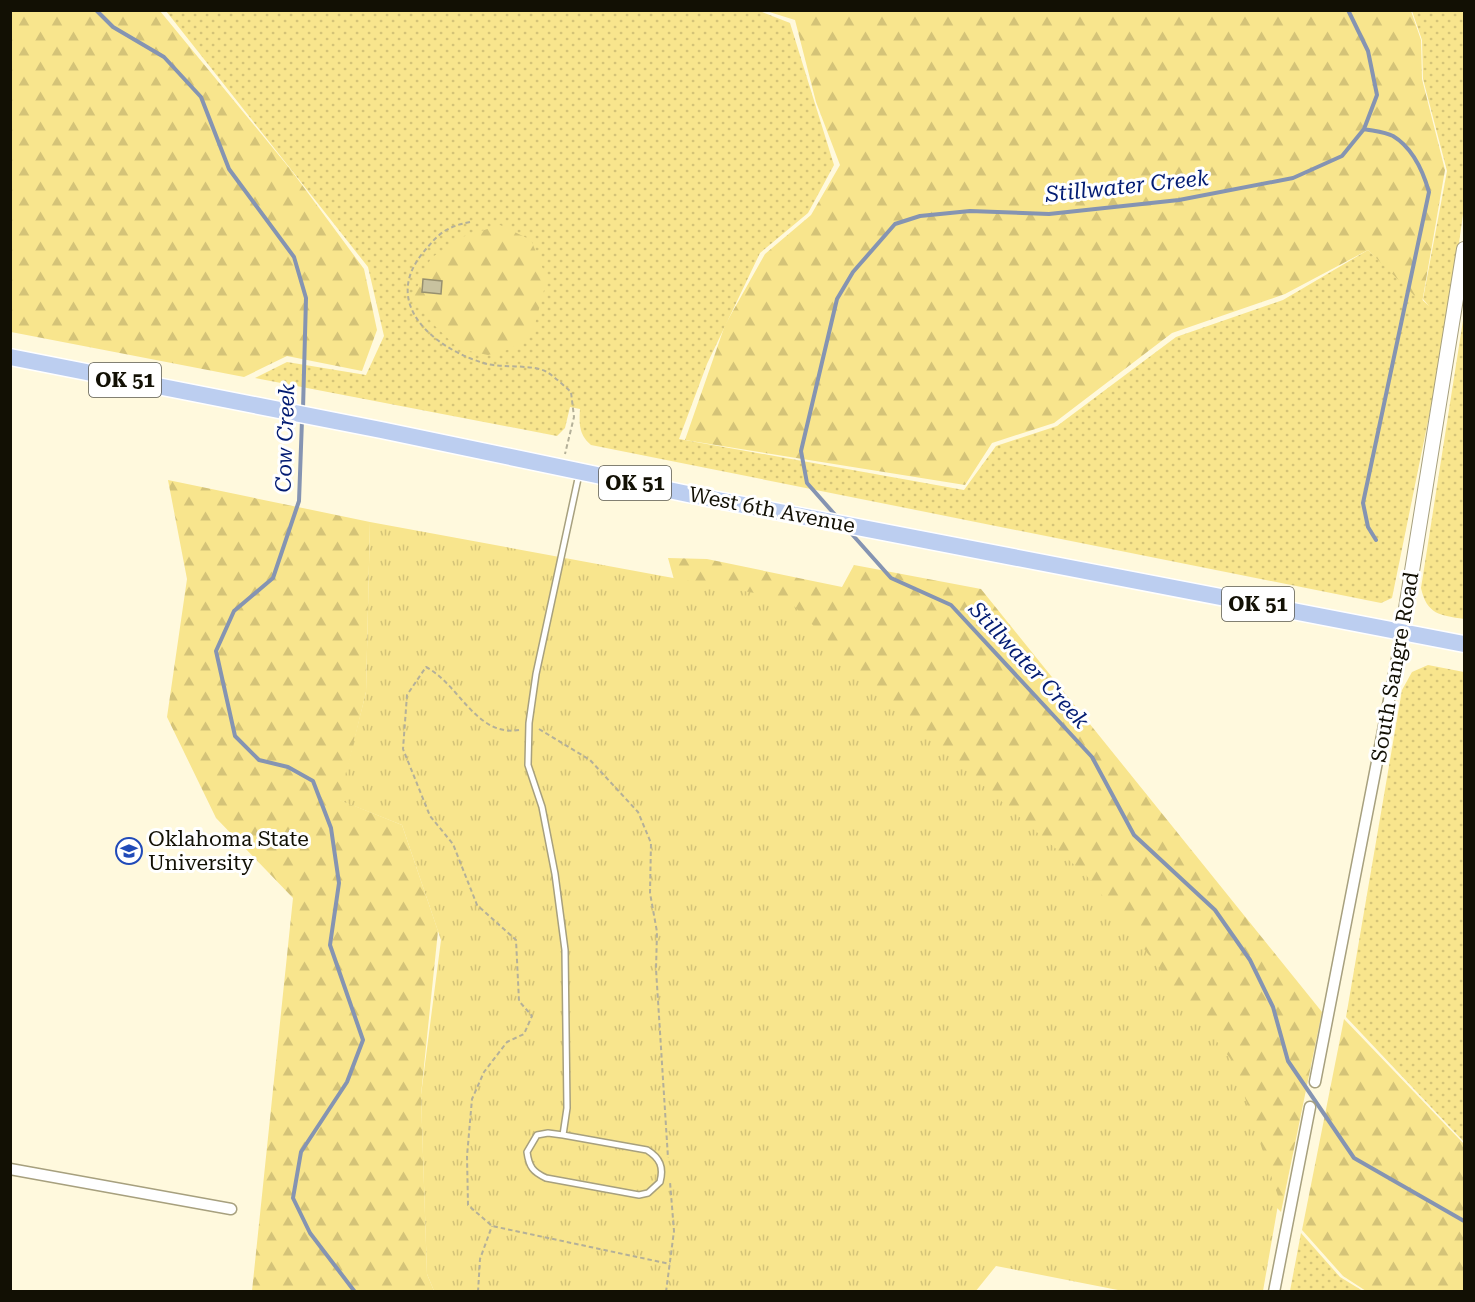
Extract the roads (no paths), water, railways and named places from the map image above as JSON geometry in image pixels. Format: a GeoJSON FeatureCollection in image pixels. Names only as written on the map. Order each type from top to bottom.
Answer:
{"type":"FeatureCollection","features":[{"type":"Feature","properties":{"kind":"highway","name":"West 6th Avenue"},"geometry":{"type":"LineString","coordinates":[[10,357],[381,430],[707,498],[1464,644]]}},
{"type":"Feature","properties":{"kind":"street","name":"South Sangre Road"},"geometry":{"type":"LineString","coordinates":[[1315,1082],[1402,633],[1464,249]]}},
{"type":"Feature","properties":{"kind":"street"},"geometry":{"type":"LineString","coordinates":[[1274,1292],[1310,1107]]}},
{"type":"Feature","properties":{"kind":"street"},"geometry":{"type":"LineString","coordinates":[[10,1169],[231,1209]]}},
{"type":"Feature","properties":{"kind":"lane"},"geometry":{"type":"LineString","coordinates":[[563,1136],[567,1108],[565,950],[555,874],[542,807],[528,765],[529,723],[536,674],[580,472]]}},
{"type":"Feature","properties":{"kind":"lane"},"geometry":{"type":"LineString","coordinates":[[548,1133],[563,1136],[646,1150],[655,1155],[661,1164],[660,1182],[648,1193],[639,1195],[546,1178],[535,1173],[529,1166],[527,1152],[532,1140],[537,1135],[548,1133]]}},
{"type":"Feature","properties":{"kind":"waterway","name":"Cow Creek"},"geometry":{"type":"LineString","coordinates":[[96,10],[113,27],[164,57],[201,97],[229,169],[294,257],[306,298],[303,409]]}},
{"type":"Feature","properties":{"kind":"waterway","name":"Stillwater Creek"},"geometry":{"type":"LineString","coordinates":[[837,517],[807,483],[801,451],[837,299],[853,272],[895,224],[920,216],[970,211],[1049,214],[1179,200],[1293,178],[1342,156],[1364,129],[1377,95],[1368,51],[1348,10]]}},
{"type":"Feature","properties":{"kind":"waterway"},"geometry":{"type":"LineString","coordinates":[[1364,129],[1390,135],[1400,141],[1412,153],[1424,176],[1429,192],[1363,503],[1368,527],[1376,540]]}},
{"type":"Feature","properties":{"kind":"waterway","name":"Cow Creek"},"geometry":{"type":"LineString","coordinates":[[302,420],[299,501],[273,578],[234,611],[216,651],[235,736],[259,760],[288,767],[313,781],[331,828],[339,883],[330,945],[363,1040],[347,1082],[301,1152],[293,1198],[310,1233],[355,1292]]}},
{"type":"Feature","properties":{"kind":"waterway","name":"Stillwater Creek"},"geometry":{"type":"LineString","coordinates":[[850,532],[891,578],[951,605],[1092,757],[1134,835],[1215,910],[1250,960],[1273,1007],[1288,1061],[1354,1158],[1464,1221]]}},
{"type":"Feature","properties":{"kind":"place","name":"Oklahoma State University"},"geometry":{"type":"Point","coordinates":[129,851]}}]}
